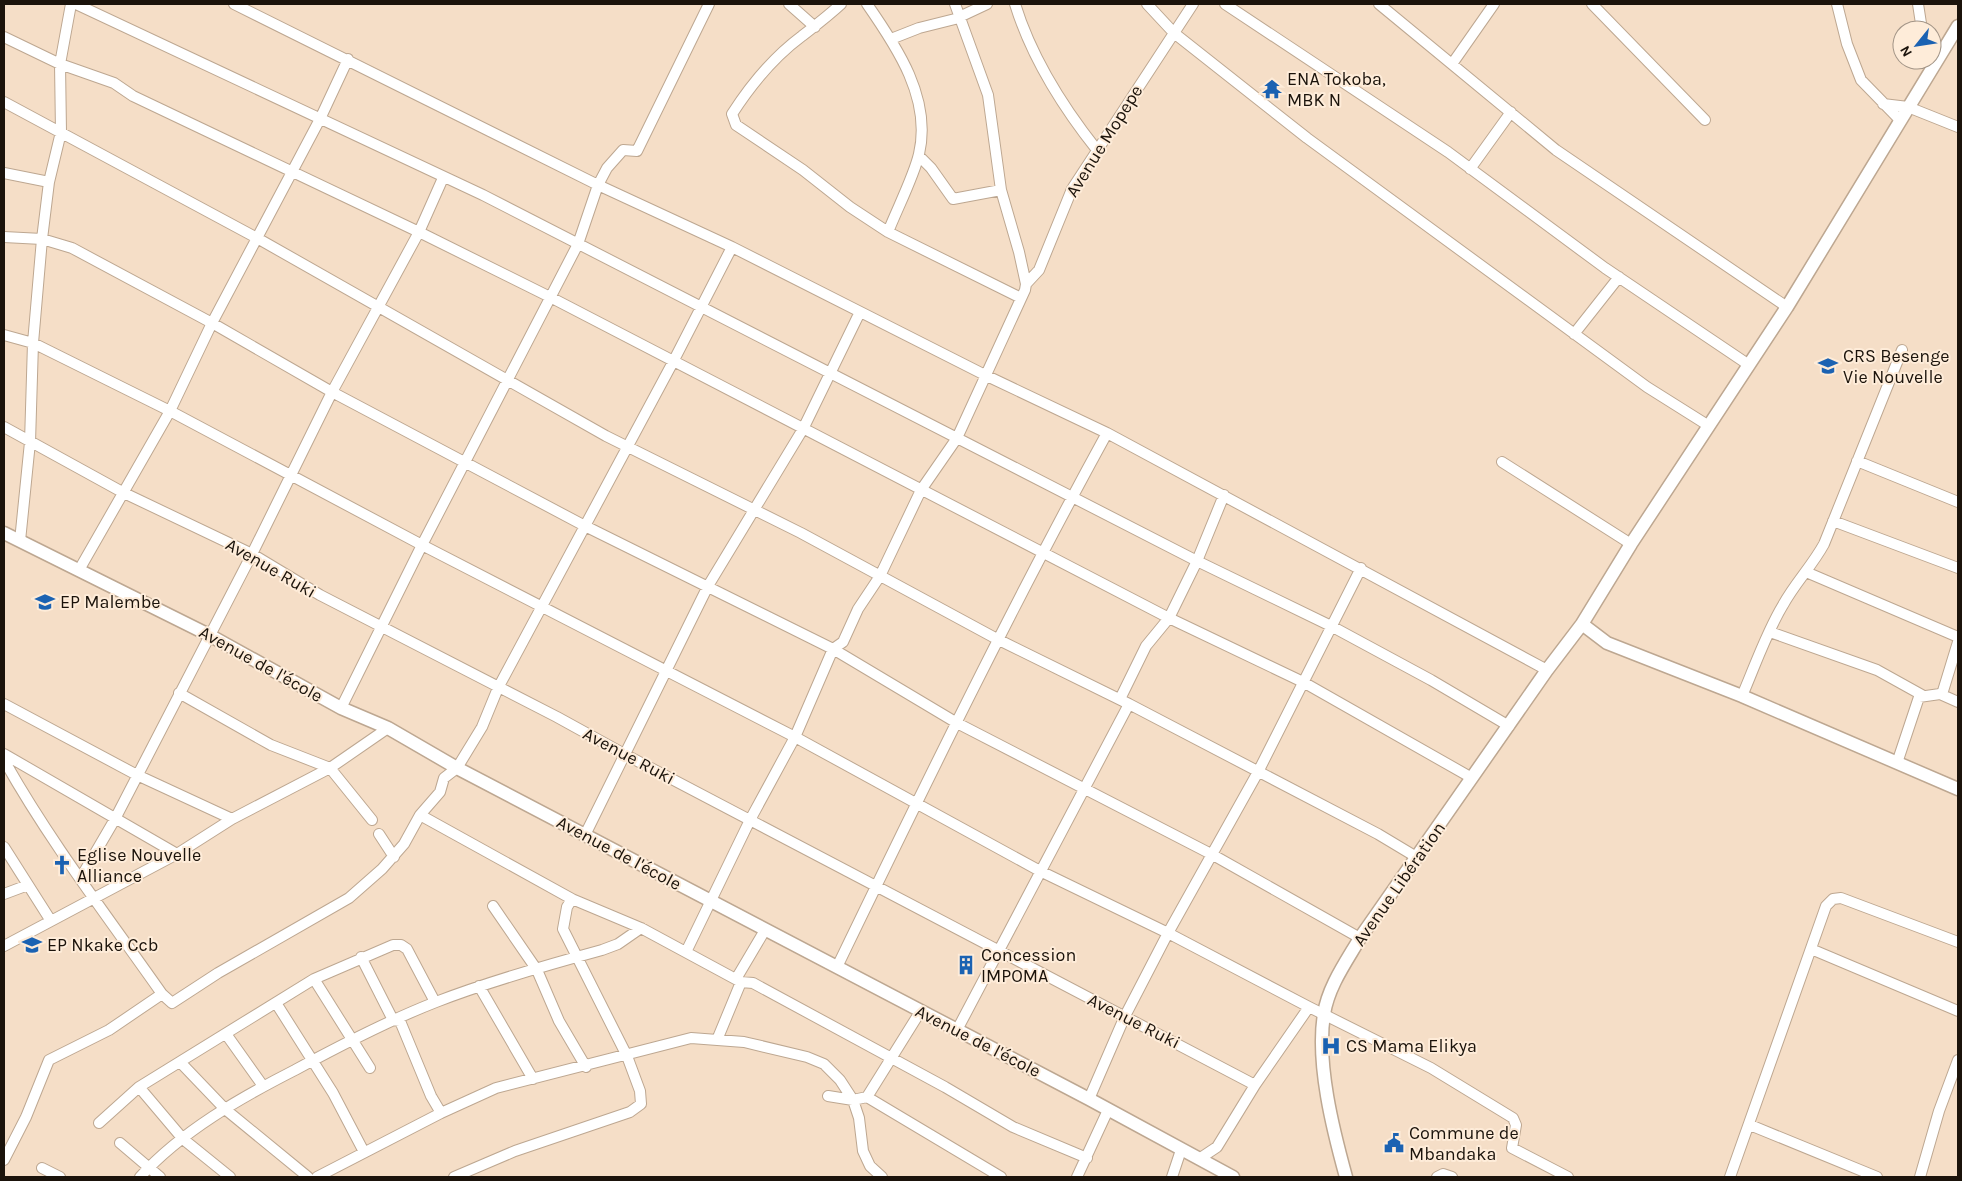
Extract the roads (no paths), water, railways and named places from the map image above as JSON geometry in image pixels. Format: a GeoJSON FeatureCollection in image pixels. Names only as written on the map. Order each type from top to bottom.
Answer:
{"type":"FeatureCollection","features":[{"type":"Feature","properties":{"kind":"street"},"geometry":{"type":"LineString","coordinates":[[20,541],[30,442],[33,343],[42,239],[49,182],[61,132],[60,64],[71,4]]}},
{"type":"Feature","properties":{"kind":"street"},"geometry":{"type":"LineString","coordinates":[[76,4],[443,178],[483,195],[1197,561],[1331,626],[1431,680],[1509,726]]}},
{"type":"Feature","properties":{"kind":"street"},"geometry":{"type":"LineString","coordinates":[[234,4],[348,59],[598,185],[732,247],[987,376],[1107,433],[1361,568],[1547,670]]}},
{"type":"Feature","properties":{"kind":"street"},"geometry":{"type":"LineString","coordinates":[[341,708],[422,545],[578,244],[598,185],[607,168],[623,150],[637,151],[709,4]]}},
{"type":"Feature","properties":{"kind":"street"},"geometry":{"type":"LineString","coordinates":[[789,4],[815,27]]}},
{"type":"Feature","properties":{"kind":"street"},"geometry":{"type":"LineString","coordinates":[[841,4],[815,27],[801,36],[749,87],[732,114],[736,125],[803,170],[850,207],[888,232],[1021,298]]}},
{"type":"Feature","properties":{"kind":"street"},"geometry":{"type":"LineString","coordinates":[[867,4],[891,39],[920,101],[922,131],[919,156],[888,232]]}},
{"type":"Feature","properties":{"kind":"street"},"geometry":{"type":"LineString","coordinates":[[955,4],[988,95],[1001,190],[1026,284]]}},
{"type":"Feature","properties":{"kind":"street"},"geometry":{"type":"LineString","coordinates":[[891,39],[919,28],[955,19],[987,4]]}},
{"type":"Feature","properties":{"kind":"street"},"geometry":{"type":"LineString","coordinates":[[1015,4],[1023,29],[1040,65],[1067,112],[1097,150]]}},
{"type":"Feature","properties":{"kind":"street"},"geometry":{"type":"LineString","coordinates":[[1147,4],[1174,33],[1306,138],[1647,387],[1709,426]]}},
{"type":"Feature","properties":{"kind":"street","name":"Avenue Mopepe"},"geometry":{"type":"LineString","coordinates":[[686,952],[712,902],[750,820],[794,737],[833,649],[843,642],[858,609],[880,576],[921,490],[957,438],[987,376],[1026,284],[1039,270],[1065,203],[1097,150],[1193,4]]}},
{"type":"Feature","properties":{"kind":"street"},"geometry":{"type":"LineString","coordinates":[[1225,4],[1470,169],[1619,278],[1749,365]]}},
{"type":"Feature","properties":{"kind":"street"},"geometry":{"type":"LineString","coordinates":[[1379,4],[1556,150],[1787,307]]}},
{"type":"Feature","properties":{"kind":"street"},"geometry":{"type":"LineString","coordinates":[[1452,64],[1494,4]]}},
{"type":"Feature","properties":{"kind":"street"},"geometry":{"type":"LineString","coordinates":[[1592,4],[1705,120]]}},
{"type":"Feature","properties":{"kind":"street"},"geometry":{"type":"LineString","coordinates":[[1837,4],[1854,65],[1862,80],[1900,120]]}},
{"type":"Feature","properties":{"kind":"street"},"geometry":{"type":"LineString","coordinates":[[1918,4],[1920,20]]}},
{"type":"Feature","properties":{"kind":"street","name":"Avenue Libération"},"geometry":{"type":"LineString","coordinates":[[1942,47],[1958,26]]}},
{"type":"Feature","properties":{"kind":"street"},"geometry":{"type":"LineString","coordinates":[[4,37],[60,64],[114,83],[133,96],[290,173],[419,232],[550,297],[1169,618],[1303,682],[1472,778]]}},
{"type":"Feature","properties":{"kind":"street"},"geometry":{"type":"LineString","coordinates":[[80,570],[170,411],[212,323],[320,119],[348,59]]}},
{"type":"Feature","properties":{"kind":"street","name":"Avenue Libération"},"geometry":{"type":"LineString","coordinates":[[1346,1177],[1333,1130],[1326,1082],[1324,1015],[1337,979],[1360,938],[1418,858],[1547,670],[1582,624],[1631,544],[1787,307],[1908,107],[1928,70]]}},
{"type":"Feature","properties":{"kind":"street"},"geometry":{"type":"LineString","coordinates":[[4,102],[257,238],[627,446],[753,508],[997,640],[1125,702],[1378,834],[1418,858]]}},
{"type":"Feature","properties":{"kind":"street"},"geometry":{"type":"LineString","coordinates":[[1883,104],[1908,107],[1958,127]]}},
{"type":"Feature","properties":{"kind":"street"},"geometry":{"type":"LineString","coordinates":[[1470,169],[1511,112]]}},
{"type":"Feature","properties":{"kind":"street"},"geometry":{"type":"LineString","coordinates":[[919,156],[931,168],[953,199],[1001,190]]}},
{"type":"Feature","properties":{"kind":"street"},"geometry":{"type":"LineString","coordinates":[[4,172],[49,182]]}},
{"type":"Feature","properties":{"kind":"street"},"geometry":{"type":"LineString","coordinates":[[80,879],[115,819],[136,775],[252,554],[332,392],[419,232],[443,178]]}},
{"type":"Feature","properties":{"kind":"street"},"geometry":{"type":"LineString","coordinates":[[4,237],[42,239],[72,248],[212,323],[332,392],[585,526],[833,649],[957,722],[1213,855],[1360,938]]}},
{"type":"Feature","properties":{"kind":"street"},"geometry":{"type":"LineString","coordinates":[[4,760],[29,805],[80,879],[94,896],[162,994],[172,1003],[175,1003],[218,973],[349,898],[394,857],[420,816],[440,792],[444,778],[457,768],[482,727],[498,688],[673,362],[732,247]]}},
{"type":"Feature","properties":{"kind":"street"},"geometry":{"type":"LineString","coordinates":[[1574,334],[1619,278]]}},
{"type":"Feature","properties":{"kind":"street"},"geometry":{"type":"LineString","coordinates":[[584,835],[626,755],[708,586],[753,508],[803,429],[860,312]]}},
{"type":"Feature","properties":{"kind":"street"},"geometry":{"type":"LineString","coordinates":[[4,335],[33,343],[170,411],[422,545],[543,605],[794,737],[1040,870],[1168,933],[1309,1008],[1431,1068],[1513,1118],[1516,1126],[1512,1148],[1568,1177]]}},
{"type":"Feature","properties":{"kind":"street"},"geometry":{"type":"LineString","coordinates":[[1742,696],[1782,606],[1824,544],[1902,350]]}},
{"type":"Feature","properties":{"kind":"street","name":"Avenue Ruki"},"geometry":{"type":"LineString","coordinates":[[4,427],[124,493],[252,554],[320,595],[382,628],[557,717],[998,952],[1125,1016],[1255,1085]]}},
{"type":"Feature","properties":{"kind":"street"},"geometry":{"type":"LineString","coordinates":[[837,967],[1042,551],[1107,433]]}},
{"type":"Feature","properties":{"kind":"street"},"geometry":{"type":"LineString","coordinates":[[1857,461],[1958,502]]}},
{"type":"Feature","properties":{"kind":"street"},"geometry":{"type":"LineString","coordinates":[[1502,462],[1631,544]]}},
{"type":"Feature","properties":{"kind":"street"},"geometry":{"type":"LineString","coordinates":[[957,1030],[1084,787],[1125,702],[1146,646],[1169,618],[1197,561],[1224,495]]}},
{"type":"Feature","properties":{"kind":"street"},"geometry":{"type":"LineString","coordinates":[[1834,521],[1958,568]]}},
{"type":"Feature","properties":{"kind":"street","name":"Avenue de l'école"},"geometry":{"type":"LineString","coordinates":[[4,533],[209,635],[341,708],[388,728],[457,768],[1089,1099],[1233,1177]]}},
{"type":"Feature","properties":{"kind":"street"},"geometry":{"type":"LineString","coordinates":[[1089,1099],[1125,1016],[1168,933],[1258,772],[1361,568]]}},
{"type":"Feature","properties":{"kind":"street"},"geometry":{"type":"LineString","coordinates":[[1806,572],[1958,637]]}},
{"type":"Feature","properties":{"kind":"street"},"geometry":{"type":"LineString","coordinates":[[1582,624],[1608,643],[1742,696],[1958,789]]}},
{"type":"Feature","properties":{"kind":"street"},"geometry":{"type":"LineString","coordinates":[[1770,632],[1877,670],[1922,695],[1940,694],[1958,702]]}},
{"type":"Feature","properties":{"kind":"street"},"geometry":{"type":"LineString","coordinates":[[1940,694],[1943,690],[1958,642]]}},
{"type":"Feature","properties":{"kind":"street"},"geometry":{"type":"LineString","coordinates":[[179,693],[271,745],[330,768],[372,820]]}},
{"type":"Feature","properties":{"kind":"street"},"geometry":{"type":"LineString","coordinates":[[1898,763],[1916,703],[1922,695]]}},
{"type":"Feature","properties":{"kind":"street"},"geometry":{"type":"LineString","coordinates":[[4,704],[136,775],[232,819]]}},
{"type":"Feature","properties":{"kind":"street"},"geometry":{"type":"LineString","coordinates":[[4,946],[94,896],[177,854],[232,819],[330,768],[388,728]]}},
{"type":"Feature","properties":{"kind":"street"},"geometry":{"type":"LineString","coordinates":[[4,754],[177,854]]}},
{"type":"Feature","properties":{"kind":"street"},"geometry":{"type":"LineString","coordinates":[[420,816],[572,899],[641,928],[738,981],[753,983],[892,1058],[1013,1127],[1087,1158]]}},
{"type":"Feature","properties":{"kind":"street"},"geometry":{"type":"LineString","coordinates":[[379,834],[394,857]]}},
{"type":"Feature","properties":{"kind":"street"},"geometry":{"type":"LineString","coordinates":[[4,847],[51,921]]}},
{"type":"Feature","properties":{"kind":"street"},"geometry":{"type":"LineString","coordinates":[[4,894],[28,884]]}},
{"type":"Feature","properties":{"kind":"street"},"geometry":{"type":"LineString","coordinates":[[1730,1177],[1826,906],[1833,899],[1841,898],[1958,942]]}},
{"type":"Feature","properties":{"kind":"street"},"geometry":{"type":"LineString","coordinates":[[454,1177],[515,1150],[636,1109],[641,1104],[640,1091],[626,1056],[563,929],[567,907],[572,899]]}},
{"type":"Feature","properties":{"kind":"street"},"geometry":{"type":"LineString","coordinates":[[493,906],[537,970],[559,1020],[586,1066]]}},
{"type":"Feature","properties":{"kind":"street"},"geometry":{"type":"LineString","coordinates":[[140,1177],[149,1167],[183,1139],[225,1109],[263,1086],[352,1039],[435,1002],[479,986],[618,944],[641,928]]}},
{"type":"Feature","properties":{"kind":"street"},"geometry":{"type":"LineString","coordinates":[[717,1040],[738,981],[765,930]]}},
{"type":"Feature","properties":{"kind":"street"},"geometry":{"type":"LineString","coordinates":[[98,1123],[139,1087],[314,979],[361,957],[393,945],[401,945],[407,949],[435,1002]]}},
{"type":"Feature","properties":{"kind":"street"},"geometry":{"type":"LineString","coordinates":[[1811,949],[1958,1011]]}},
{"type":"Feature","properties":{"kind":"street"},"geometry":{"type":"LineString","coordinates":[[361,957],[393,1020]]}},
{"type":"Feature","properties":{"kind":"street"},"geometry":{"type":"LineString","coordinates":[[314,979],[370,1068]]}},
{"type":"Feature","properties":{"kind":"street"},"geometry":{"type":"LineString","coordinates":[[479,986],[533,1079]]}},
{"type":"Feature","properties":{"kind":"street"},"geometry":{"type":"LineString","coordinates":[[4,1160],[26,1117],[49,1060],[109,1030],[162,994]]}},
{"type":"Feature","properties":{"kind":"street"},"geometry":{"type":"LineString","coordinates":[[276,1003],[333,1093],[364,1152]]}},
{"type":"Feature","properties":{"kind":"street"},"geometry":{"type":"LineString","coordinates":[[1199,1158],[1217,1147],[1255,1085],[1309,1008]]}},
{"type":"Feature","properties":{"kind":"street"},"geometry":{"type":"LineString","coordinates":[[867,1097],[920,1012]]}},
{"type":"Feature","properties":{"kind":"street"},"geometry":{"type":"LineString","coordinates":[[393,1020],[400,1021],[431,1096],[441,1113]]}},
{"type":"Feature","properties":{"kind":"street"},"geometry":{"type":"LineString","coordinates":[[226,1034],[263,1086]]}},
{"type":"Feature","properties":{"kind":"street"},"geometry":{"type":"LineString","coordinates":[[317,1177],[441,1113],[496,1088],[691,1038],[744,1042],[807,1057],[824,1064],[840,1080],[853,1100],[859,1118],[863,1151],[870,1172],[882,1177]]}},
{"type":"Feature","properties":{"kind":"street"},"geometry":{"type":"LineString","coordinates":[[1920,1177],[1939,1111],[1958,1060]]}},
{"type":"Feature","properties":{"kind":"street"},"geometry":{"type":"LineString","coordinates":[[180,1062],[225,1109],[308,1177]]}},
{"type":"Feature","properties":{"kind":"street"},"geometry":{"type":"LineString","coordinates":[[139,1087],[183,1139],[230,1177]]}},
{"type":"Feature","properties":{"kind":"street"},"geometry":{"type":"LineString","coordinates":[[828,1096],[853,1100],[867,1097],[1002,1177]]}},
{"type":"Feature","properties":{"kind":"street"},"geometry":{"type":"LineString","coordinates":[[1077,1177],[1108,1110]]}},
{"type":"Feature","properties":{"kind":"street"},"geometry":{"type":"LineString","coordinates":[[1750,1125],[1877,1177]]}},
{"type":"Feature","properties":{"kind":"street"},"geometry":{"type":"LineString","coordinates":[[120,1143],[160,1177]]}},
{"type":"Feature","properties":{"kind":"street"},"geometry":{"type":"LineString","coordinates":[[1216,1167],[1217,1147]]}},
{"type":"Feature","properties":{"kind":"street"},"geometry":{"type":"LineString","coordinates":[[1172,1177],[1181,1150]]}},
{"type":"Feature","properties":{"kind":"street"},"geometry":{"type":"LineString","coordinates":[[42,1168],[60,1177]]}},
{"type":"Feature","properties":{"kind":"street"},"geometry":{"type":"LineString","coordinates":[[1438,1177],[1443,1174],[1452,1177]]}},
{"type":"Feature","properties":{"kind":"place","name":"ENA Tokoba, MBK N"},"geometry":{"type":"Point","coordinates":[1272,89]}},
{"type":"Feature","properties":{"kind":"place","name":"CRS Besenge Vie Nouvelle"},"geometry":{"type":"Point","coordinates":[1828,366]}},
{"type":"Feature","properties":{"kind":"place","name":"EP Malembe"},"geometry":{"type":"Point","coordinates":[45,602]}},
{"type":"Feature","properties":{"kind":"place","name":"Eglise Nouvelle Alliance"},"geometry":{"type":"Point","coordinates":[62,865]}},
{"type":"Feature","properties":{"kind":"place","name":"EP Nkake Ccb"},"geometry":{"type":"Point","coordinates":[32,945]}},
{"type":"Feature","properties":{"kind":"place","name":"Concession IMPOMA"},"geometry":{"type":"Point","coordinates":[966,965]}},
{"type":"Feature","properties":{"kind":"place","name":"CS Mama Elikya"},"geometry":{"type":"Point","coordinates":[1331,1046]}},
{"type":"Feature","properties":{"kind":"place","name":"Commune de Mbandaka"},"geometry":{"type":"Point","coordinates":[1394,1143]}}]}
